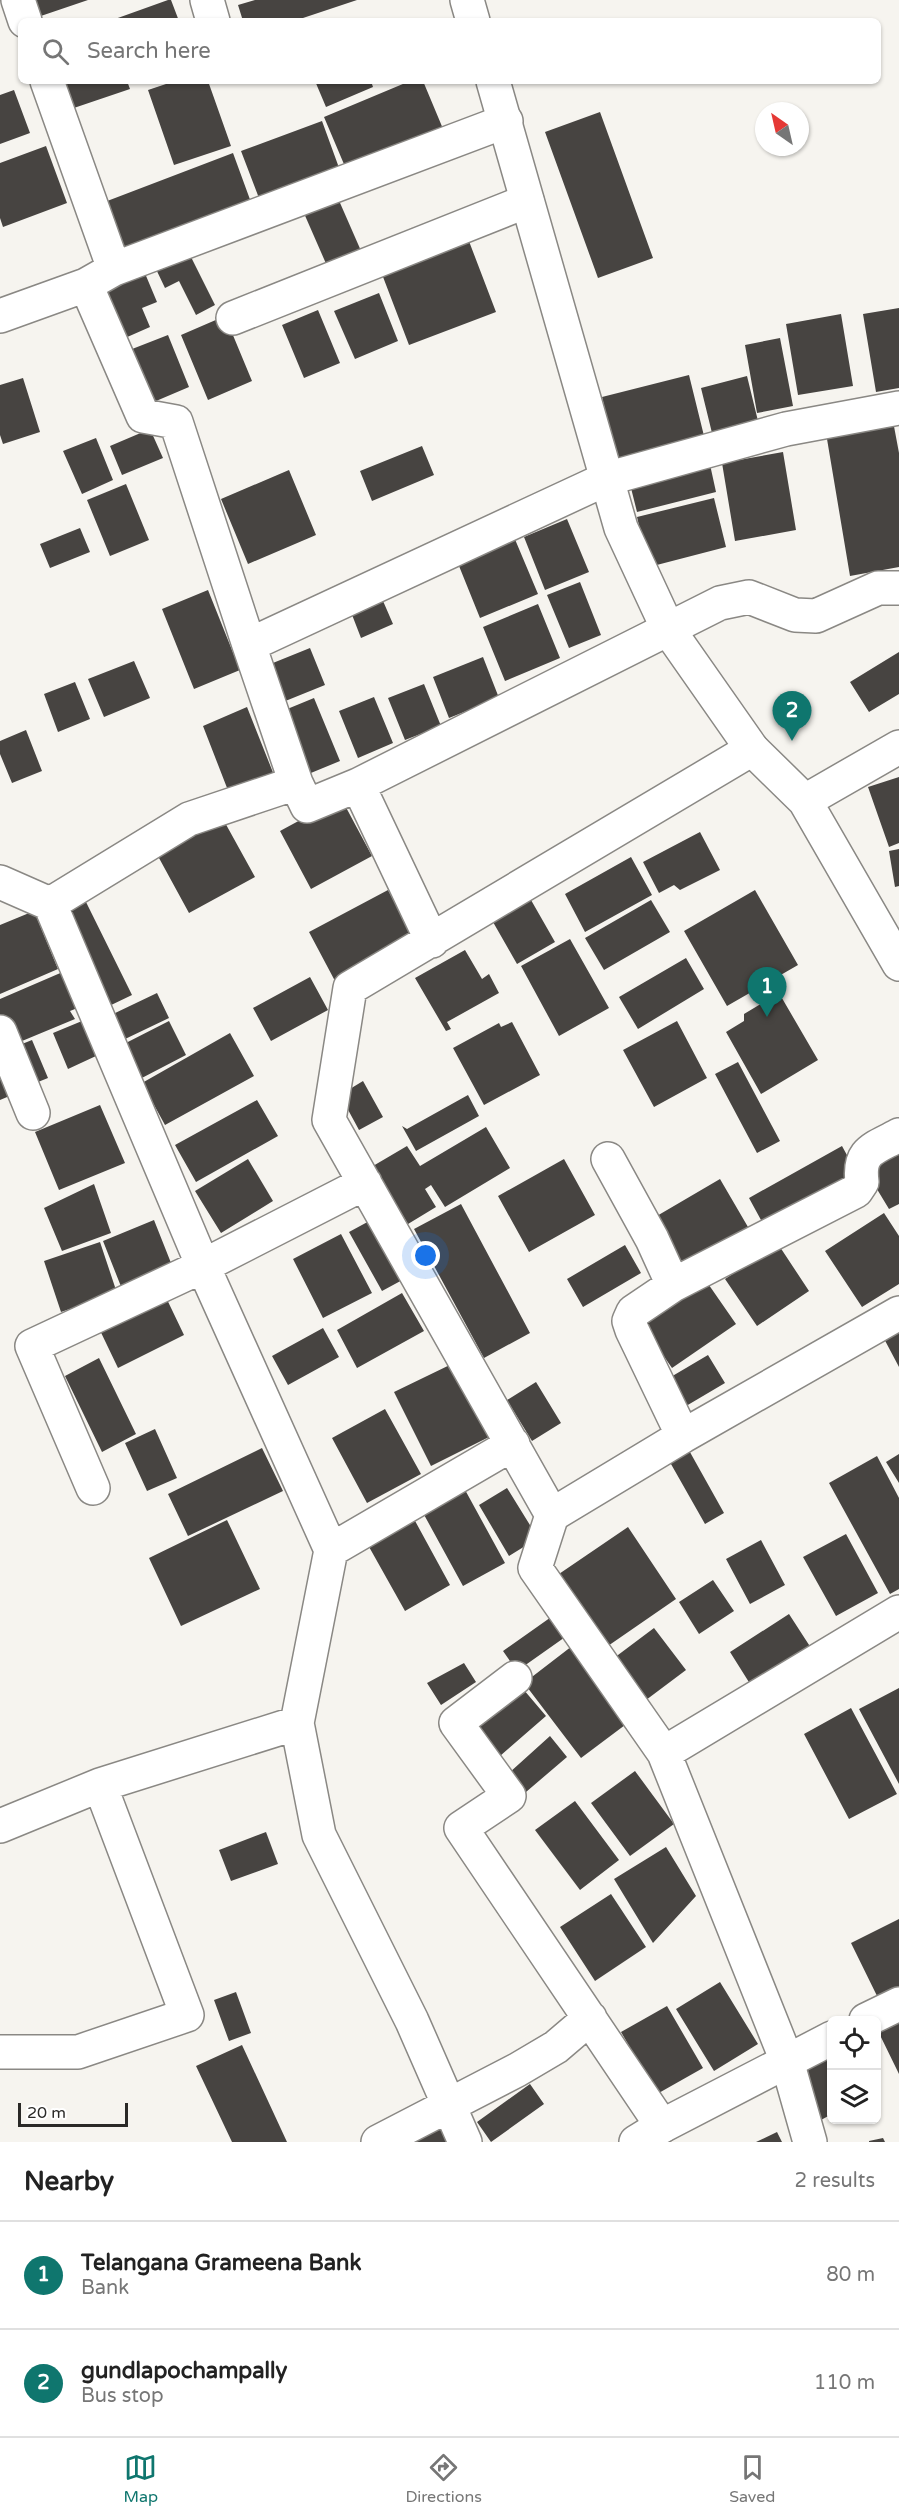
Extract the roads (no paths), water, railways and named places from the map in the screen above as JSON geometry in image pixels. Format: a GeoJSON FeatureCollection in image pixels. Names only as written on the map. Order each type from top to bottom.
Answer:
{"type":"FeatureCollection","features":[{"type":"Feature","properties":{"kind":"street"},"geometry":{"type":"LineString","coordinates":[[18,0],[24,18]]}},
{"type":"Feature","properties":{"kind":"street"},"geometry":{"type":"LineString","coordinates":[[207,0],[212,18]]}},
{"type":"Feature","properties":{"kind":"street"},"geometry":{"type":"LineString","coordinates":[[467,0],[473,18]]}},
{"type":"Feature","properties":{"kind":"street"},"geometry":{"type":"LineString","coordinates":[[48,84],[100,277],[143,416],[176,422],[296,783],[307,806],[358,785],[720,603],[749,597],[795,615],[816,616],[878,588],[899,588]]}},
{"type":"Feature","properties":{"kind":"street"},"geometry":{"type":"LineString","coordinates":[[494,84],[621,528],[668,629],[752,749],[805,801],[899,964]]}},
{"type":"Feature","properties":{"kind":"street"},"geometry":{"type":"LineString","coordinates":[[0,316],[506,121]]}},
{"type":"Feature","properties":{"kind":"street"},"geometry":{"type":"LineString","coordinates":[[233,318],[527,201]]}},
{"type":"Feature","properties":{"kind":"street"},"geometry":{"type":"LineString","coordinates":[[249,645],[606,479],[786,429],[899,408]]}},
{"type":"Feature","properties":{"kind":"street"},"geometry":{"type":"LineString","coordinates":[[805,801],[899,747]]}},
{"type":"Feature","properties":{"kind":"street"},"geometry":{"type":"LineString","coordinates":[[552,1515],[329,1120],[350,988],[752,749]]}},
{"type":"Feature","properties":{"kind":"street"},"geometry":{"type":"LineString","coordinates":[[50,904],[189,819],[296,783]]}},
{"type":"Feature","properties":{"kind":"street"},"geometry":{"type":"LineString","coordinates":[[358,785],[432,941]]}},
{"type":"Feature","properties":{"kind":"street"},"geometry":{"type":"LineString","coordinates":[[0,882],[50,904],[203,1266],[331,1550],[297,1724],[319,1835],[412,2021],[465,2142]]}},
{"type":"Feature","properties":{"kind":"street"},"geometry":{"type":"LineString","coordinates":[[0,1032],[33,1113]]}},
{"type":"Feature","properties":{"kind":"street"},"geometry":{"type":"LineString","coordinates":[[683,1436],[629,1321],[633,1312],[673,1285],[856,1191],[862,1182],[860,1168],[865,1156],[899,1135]]}},
{"type":"Feature","properties":{"kind":"street"},"geometry":{"type":"LineString","coordinates":[[608,1160],[652,1239],[673,1285]]}},
{"type":"Feature","properties":{"kind":"street"},"geometry":{"type":"LineString","coordinates":[[93,1488],[32,1347],[203,1266],[365,1183]]}},
{"type":"Feature","properties":{"kind":"street"},"geometry":{"type":"LineString","coordinates":[[810,2142],[788,2061],[664,1753],[535,1568],[552,1515],[683,1436],[899,1313]]}},
{"type":"Feature","properties":{"kind":"street"},"geometry":{"type":"LineString","coordinates":[[331,1550],[513,1444]]}},
{"type":"Feature","properties":{"kind":"street"},"geometry":{"type":"LineString","coordinates":[[664,1753],[899,1612]]}},
{"type":"Feature","properties":{"kind":"street"},"geometry":{"type":"LineString","coordinates":[[515,1678],[456,1723],[509,1796],[461,1828],[590,2018],[649,2134],[827,2040]]}},
{"type":"Feature","properties":{"kind":"street"},"geometry":{"type":"LineString","coordinates":[[0,1826],[100,1785],[297,1724]]}},
{"type":"Feature","properties":{"kind":"street"},"geometry":{"type":"LineString","coordinates":[[0,2052],[78,2052],[187,2015],[100,1785]]}},
{"type":"Feature","properties":{"kind":"street"},"geometry":{"type":"LineString","coordinates":[[874,2016],[899,2004]]}},
{"type":"Feature","properties":{"kind":"street"},"geometry":{"type":"LineString","coordinates":[[378,2142],[448,2103],[517,2070],[556,2047],[590,2018]]}},
{"type":"Feature","properties":{"kind":"place","name":"gundlapochampally"},"geometry":{"type":"Point","coordinates":[792,741]}},
{"type":"Feature","properties":{"kind":"place","name":"Telangana Grameena Bank"},"geometry":{"type":"Point","coordinates":[767,1017]}}]}
